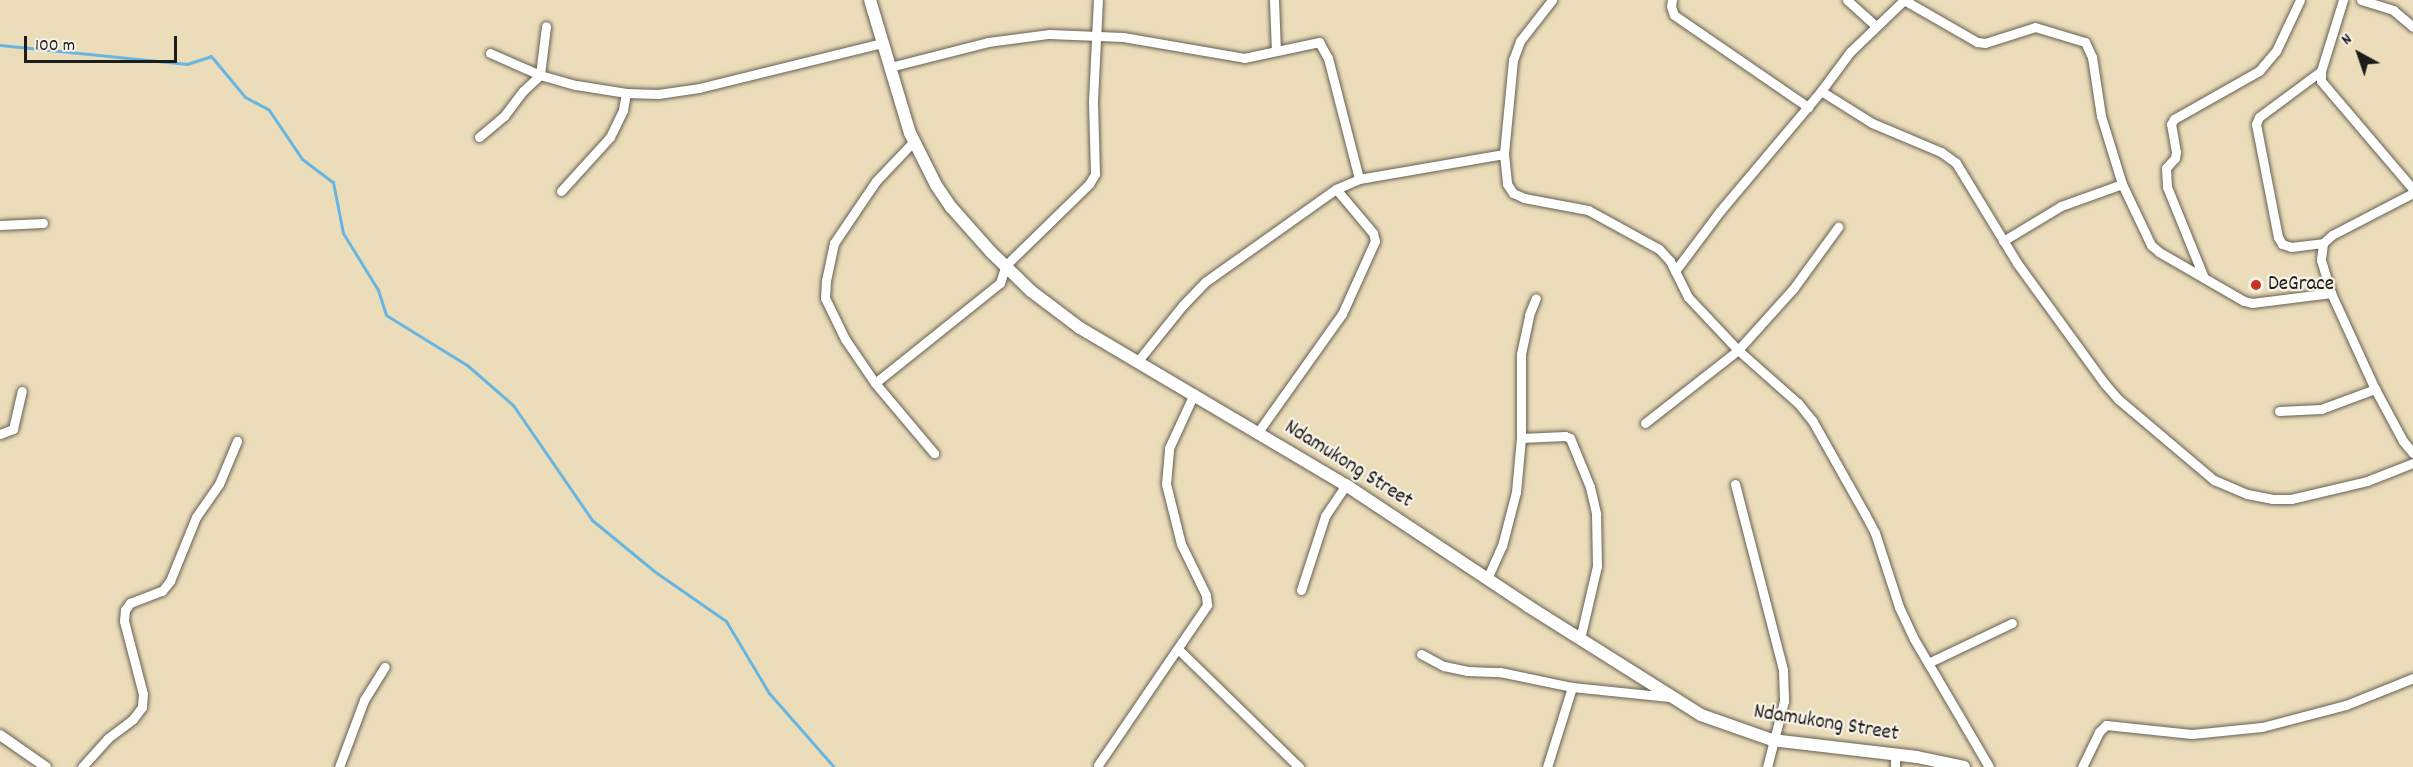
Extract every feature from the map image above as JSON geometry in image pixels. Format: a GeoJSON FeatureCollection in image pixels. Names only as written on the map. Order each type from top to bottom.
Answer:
{"type":"FeatureCollection","features":[{"type":"Feature","properties":{"kind":"main road","name":"Ndamukong Street"},"geometry":{"type":"LineString","coordinates":[[870,0],[914,141],[936,185],[951,207],[1006,265],[1052,308],[1137,362],[1346,485],[1487,579],[1701,715],[1772,740],[1895,761],[1964,767]]}},
{"type":"Feature","properties":{"kind":"street"},"geometry":{"type":"LineString","coordinates":[[875,383],[1000,283],[1006,265],[1089,184],[1095,174],[1093,101],[1098,0]]}},
{"type":"Feature","properties":{"kind":"street"},"geometry":{"type":"LineString","coordinates":[[1274,0],[1276,51]]}},
{"type":"Feature","properties":{"kind":"street"},"geometry":{"type":"LineString","coordinates":[[1552,0],[1520,41],[1513,60],[1504,154],[1507,184],[1513,193],[1524,198],[1588,210],[1659,249],[1675,271],[1688,297],[1738,350],[1798,403],[1812,420],[1875,533],[1899,608],[1928,663],[1989,767]]}},
{"type":"Feature","properties":{"kind":"street"},"geometry":{"type":"LineString","coordinates":[[1672,0],[1674,15],[1808,107]]}},
{"type":"Feature","properties":{"kind":"street"},"geometry":{"type":"LineString","coordinates":[[1847,0],[1876,26]]}},
{"type":"Feature","properties":{"kind":"street"},"geometry":{"type":"LineString","coordinates":[[1675,271],[1720,211],[1808,107],[1850,52],[1904,0],[1977,42],[1985,44],[2034,27],[2085,42],[2091,57],[2101,116],[2122,184],[2151,245],[2204,278],[2252,303],[2331,293]]}},
{"type":"Feature","properties":{"kind":"street"},"geometry":{"type":"LineString","coordinates":[[2204,278],[2167,187],[2166,168],[2175,158],[2176,152],[2171,124],[2174,119],[2259,71],[2269,61],[2300,0]]}},
{"type":"Feature","properties":{"kind":"street"},"geometry":{"type":"LineString","coordinates":[[2321,71],[2266,111],[2256,124],[2278,237],[2282,244],[2291,247],[2322,243],[2413,191],[2326,90],[2321,81],[2321,71],[2343,0]]}},
{"type":"Feature","properties":{"kind":"street"},"geometry":{"type":"LineString","coordinates":[[2361,0],[2393,10],[2413,27]]}},
{"type":"Feature","properties":{"kind":"street"},"geometry":{"type":"LineString","coordinates":[[479,137],[504,116],[523,91],[540,75],[546,26]]}},
{"type":"Feature","properties":{"kind":"street"},"geometry":{"type":"LineString","coordinates":[[890,67],[1025,36],[1123,37],[1184,45],[1244,58],[1310,42],[1319,42],[1324,49],[1359,178]]}},
{"type":"Feature","properties":{"kind":"street"},"geometry":{"type":"LineString","coordinates":[[490,53],[540,75],[576,85],[626,93],[658,94],[699,88],[882,43]]}},
{"type":"Feature","properties":{"kind":"street"},"geometry":{"type":"LineString","coordinates":[[1821,91],[1892,134],[1932,148],[1956,163],[2003,241],[2112,392],[2214,480],[2247,494],[2272,499],[2291,499],[2367,481],[2413,463]]}},
{"type":"Feature","properties":{"kind":"street"},"geometry":{"type":"LineString","coordinates":[[561,191],[610,137],[623,110],[626,93]]}},
{"type":"Feature","properties":{"kind":"street"},"geometry":{"type":"LineString","coordinates":[[914,141],[886,168],[834,243],[826,280],[825,298],[830,313],[875,383],[934,453]]}},
{"type":"Feature","properties":{"kind":"street"},"geometry":{"type":"LineString","coordinates":[[1137,362],[1183,305],[1205,282],[1336,189],[1359,178],[1504,154]]}},
{"type":"Feature","properties":{"kind":"street"},"geometry":{"type":"LineString","coordinates":[[2003,241],[2061,206],[2122,184]]}},
{"type":"Feature","properties":{"kind":"street"},"geometry":{"type":"LineString","coordinates":[[1258,432],[1342,314],[1376,241],[1373,233],[1336,189]]}},
{"type":"Feature","properties":{"kind":"street"},"geometry":{"type":"LineString","coordinates":[[0,225],[43,223]]}},
{"type":"Feature","properties":{"kind":"street"},"geometry":{"type":"LineString","coordinates":[[1645,423],[1738,350],[1788,296],[1838,227]]}},
{"type":"Feature","properties":{"kind":"street"},"geometry":{"type":"LineString","coordinates":[[2322,243],[2321,260],[2331,293],[2374,389],[2403,441],[2413,453]]}},
{"type":"Feature","properties":{"kind":"street"},"geometry":{"type":"LineString","coordinates":[[1487,579],[1502,546],[1516,492],[1521,438],[1521,354],[1529,315],[1536,298]]}},
{"type":"Feature","properties":{"kind":"street"},"geometry":{"type":"LineString","coordinates":[[2279,411],[2321,409],[2374,389]]}},
{"type":"Feature","properties":{"kind":"street"},"geometry":{"type":"LineString","coordinates":[[0,434],[13,429],[22,391]]}},
{"type":"Feature","properties":{"kind":"street"},"geometry":{"type":"LineString","coordinates":[[1098,765],[1179,650],[1207,605],[1206,595],[1181,544],[1166,484],[1169,448],[1194,394]]}},
{"type":"Feature","properties":{"kind":"street"},"geometry":{"type":"LineString","coordinates":[[1521,438],[1565,436],[1570,438],[1590,487],[1596,514],[1597,566],[1580,639]]}},
{"type":"Feature","properties":{"kind":"street"},"geometry":{"type":"LineString","coordinates":[[82,767],[108,738],[133,719],[142,707],[143,694],[124,621],[125,610],[130,603],[162,591],[170,581],[196,517],[219,484],[237,441]]}},
{"type":"Feature","properties":{"kind":"street"},"geometry":{"type":"LineString","coordinates":[[1736,484],[1784,670],[1784,701],[1772,740],[1767,767]]}},
{"type":"Feature","properties":{"kind":"street"},"geometry":{"type":"LineString","coordinates":[[1301,590],[1325,516],[1346,485]]}},
{"type":"Feature","properties":{"kind":"street"},"geometry":{"type":"LineString","coordinates":[[1928,663],[2012,623]]}},
{"type":"Feature","properties":{"kind":"street"},"geometry":{"type":"LineString","coordinates":[[1179,650],[1299,767]]}},
{"type":"Feature","properties":{"kind":"street"},"geometry":{"type":"LineString","coordinates":[[1421,654],[1454,669],[1500,672],[1572,687],[1671,697]]}},
{"type":"Feature","properties":{"kind":"street"},"geometry":{"type":"LineString","coordinates":[[339,767],[364,700],[385,667]]}},
{"type":"Feature","properties":{"kind":"street"},"geometry":{"type":"LineString","coordinates":[[2082,767],[2099,732],[2106,725],[2192,734],[2262,727],[2346,705],[2413,678]]}},
{"type":"Feature","properties":{"kind":"street"},"geometry":{"type":"LineString","coordinates":[[1547,767],[1572,687]]}},
{"type":"Feature","properties":{"kind":"street"},"geometry":{"type":"LineString","coordinates":[[0,735],[46,767]]}},
{"type":"Feature","properties":{"kind":"waterway"},"geometry":{"type":"LineString","coordinates":[[0,45],[187,64],[211,56],[245,97],[269,110],[302,159],[333,182],[343,233],[378,290],[386,315],[467,365],[513,405],[592,520],[654,571],[726,621],[769,693],[834,767]]}},
{"type":"Feature","properties":{"kind":"place","name":"DeGrace"},"geometry":{"type":"Point","coordinates":[2256,285]}}]}
